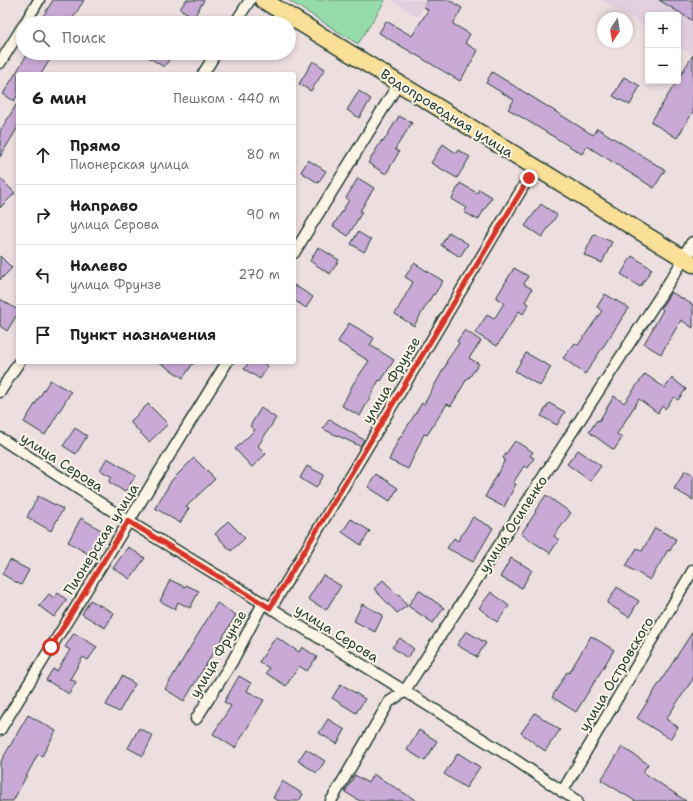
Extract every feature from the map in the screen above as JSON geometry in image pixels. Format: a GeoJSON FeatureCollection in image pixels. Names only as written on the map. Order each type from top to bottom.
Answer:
{"type":"FeatureCollection","features":[{"type":"Feature","properties":{"kind":"main road","name":"Водопроводная улица"},"geometry":{"type":"LineString","coordinates":[[263,0],[289,16]]}},
{"type":"Feature","properties":{"kind":"main road","name":"Водопроводная улица"},"geometry":{"type":"LineString","coordinates":[[296,20],[689,262]]}},
{"type":"Feature","properties":{"kind":"street"},"geometry":{"type":"LineString","coordinates":[[29,16],[39,0]]}},
{"type":"Feature","properties":{"kind":"street"},"geometry":{"type":"LineString","coordinates":[[240,16],[250,0]]}},
{"type":"Feature","properties":{"kind":"street"},"geometry":{"type":"LineString","coordinates":[[0,63],[16,37]]}},
{"type":"Feature","properties":{"kind":"street"},"geometry":{"type":"LineString","coordinates":[[204,72],[212,60]]}},
{"type":"Feature","properties":{"kind":"street"},"geometry":{"type":"LineString","coordinates":[[296,250],[399,84]]}},
{"type":"Feature","properties":{"kind":"street","name":"улица Фрунзе"},"geometry":{"type":"LineString","coordinates":[[196,719],[535,167]]}},
{"type":"Feature","properties":{"kind":"street","name":"улица Осипенко"},"geometry":{"type":"LineString","coordinates":[[331,801],[389,702],[404,692],[689,262],[693,244]]}},
{"type":"Feature","properties":{"kind":"street"},"geometry":{"type":"LineString","coordinates":[[0,392],[18,364]]}},
{"type":"Feature","properties":{"kind":"street","name":"Пионерская улица"},"geometry":{"type":"LineString","coordinates":[[0,730],[226,364]]}},
{"type":"Feature","properties":{"kind":"street","name":"улица Серова"},"geometry":{"type":"LineString","coordinates":[[0,438],[128,521],[267,605],[404,692],[503,752],[577,801]]}},
{"type":"Feature","properties":{"kind":"street","name":"улица Островского"},"geometry":{"type":"LineString","coordinates":[[562,792],[693,570]]}},
{"type":"Feature","properties":{"kind":"shaded area"},"geometry":{"type":"Polygon","coordinates":[[[391,0],[428,0],[417,17],[391,0]]]}},
{"type":"Feature","properties":{"kind":"shaded area"},"geometry":{"type":"Polygon","coordinates":[[[601,0],[693,0],[693,55],[681,48],[681,12],[645,12],[645,26],[633,19],[633,12],[621,12],[601,0]]]}},
{"type":"Feature","properties":{"kind":"green space"},"geometry":{"type":"Polygon","coordinates":[[[288,0],[383,0],[385,1],[358,44],[288,0]]]}},
{"type":"Feature","properties":{"kind":"building"},"geometry":{"type":"Polygon","coordinates":[[[53,0],[84,0],[74,16],[43,16],[53,0]]]}},
{"type":"Feature","properties":{"kind":"building"},"geometry":{"type":"Polygon","coordinates":[[[186,0],[204,0],[195,16],[180,9],[186,0]]]}},
{"type":"Feature","properties":{"kind":"building"},"geometry":{"type":"Polygon","coordinates":[[[428,0],[449,0],[462,8],[453,24],[470,34],[465,43],[478,51],[460,81],[379,33],[386,21],[412,36],[428,10],[424,7],[428,0]]]}},
{"type":"Feature","properties":{"kind":"building"},"geometry":{"type":"Polygon","coordinates":[[[659,0],[693,0],[693,21],[681,14],[681,12],[678,12],[659,0]]]}},
{"type":"Feature","properties":{"kind":"building"},"geometry":{"type":"Polygon","coordinates":[[[693,55],[693,112],[677,138],[651,122],[675,84],[681,84],[681,74],[693,55]]]}},
{"type":"Feature","properties":{"kind":"building"},"geometry":{"type":"Polygon","coordinates":[[[24,60],[50,60],[42,72],[16,72],[24,60]]]}},
{"type":"Feature","properties":{"kind":"building"},"geometry":{"type":"Polygon","coordinates":[[[153,60],[169,60],[164,67],[153,60]]]}},
{"type":"Feature","properties":{"kind":"building"},"geometry":{"type":"Polygon","coordinates":[[[313,61],[325,69],[311,91],[299,84],[313,61]]]}},
{"type":"Feature","properties":{"kind":"building"},"geometry":{"type":"Polygon","coordinates":[[[492,72],[593,135],[597,128],[665,170],[654,188],[587,146],[582,154],[508,109],[514,100],[486,83],[492,72]]]}},
{"type":"Feature","properties":{"kind":"building"},"geometry":{"type":"Polygon","coordinates":[[[16,73],[16,98],[14,101],[3,94],[16,73]]]}},
{"type":"Feature","properties":{"kind":"building"},"geometry":{"type":"Polygon","coordinates":[[[624,77],[640,86],[630,105],[613,96],[624,77]]]}},
{"type":"Feature","properties":{"kind":"building"},"geometry":{"type":"Polygon","coordinates":[[[359,91],[371,99],[359,118],[347,110],[359,91]]]}},
{"type":"Feature","properties":{"kind":"building"},"geometry":{"type":"Polygon","coordinates":[[[16,105],[16,130],[0,157],[0,131],[16,105]]]}},
{"type":"Feature","properties":{"kind":"building"},"geometry":{"type":"Polygon","coordinates":[[[399,116],[412,123],[395,149],[399,152],[386,174],[368,163],[399,116]]]}},
{"type":"Feature","properties":{"kind":"building"},"geometry":{"type":"Polygon","coordinates":[[[443,144],[456,153],[458,150],[470,157],[457,178],[431,163],[443,144]]]}},
{"type":"Feature","properties":{"kind":"building"},"geometry":{"type":"Polygon","coordinates":[[[308,160],[326,171],[318,183],[301,172],[308,160]]]}},
{"type":"Feature","properties":{"kind":"building"},"geometry":{"type":"Polygon","coordinates":[[[0,178],[15,193],[0,208],[0,178]]]}},
{"type":"Feature","properties":{"kind":"building"},"geometry":{"type":"Polygon","coordinates":[[[358,178],[374,188],[360,211],[362,212],[348,236],[333,226],[349,200],[346,198],[358,178]]]}},
{"type":"Feature","properties":{"kind":"building"},"geometry":{"type":"Polygon","coordinates":[[[460,183],[477,193],[479,189],[492,197],[478,220],[464,212],[467,208],[452,199],[460,183]]]}},
{"type":"Feature","properties":{"kind":"building"},"geometry":{"type":"Polygon","coordinates":[[[541,204],[557,215],[542,237],[525,226],[541,204]]]}},
{"type":"Feature","properties":{"kind":"building"},"geometry":{"type":"Polygon","coordinates":[[[358,232],[371,240],[364,252],[351,244],[358,232]]]}},
{"type":"Feature","properties":{"kind":"building"},"geometry":{"type":"Polygon","coordinates":[[[449,232],[468,244],[460,257],[441,245],[449,232]]]}},
{"type":"Feature","properties":{"kind":"building"},"geometry":{"type":"Polygon","coordinates":[[[594,234],[612,242],[602,263],[584,255],[594,234]]]}},
{"type":"Feature","properties":{"kind":"building"},"geometry":{"type":"Polygon","coordinates":[[[318,247],[339,260],[330,274],[310,261],[318,247]]]}},
{"type":"Feature","properties":{"kind":"building"},"geometry":{"type":"Polygon","coordinates":[[[0,256],[12,268],[0,280],[0,256]]]}},
{"type":"Feature","properties":{"kind":"building"},"geometry":{"type":"Polygon","coordinates":[[[632,256],[652,269],[640,287],[621,274],[632,256]]]}},
{"type":"Feature","properties":{"kind":"building"},"geometry":{"type":"Polygon","coordinates":[[[414,263],[443,281],[434,295],[433,294],[414,326],[395,314],[413,282],[405,277],[414,263]]]}},
{"type":"Feature","properties":{"kind":"building"},"geometry":{"type":"Polygon","coordinates":[[[514,268],[528,276],[524,284],[532,289],[525,302],[529,304],[523,314],[519,311],[497,346],[475,333],[487,315],[494,319],[504,303],[496,298],[514,268]]]}},
{"type":"Feature","properties":{"kind":"building"},"geometry":{"type":"Polygon","coordinates":[[[296,286],[313,297],[306,308],[296,301],[296,286]]]}},
{"type":"Feature","properties":{"kind":"building"},"geometry":{"type":"Polygon","coordinates":[[[671,292],[693,305],[693,328],[681,320],[661,354],[644,344],[663,310],[661,308],[671,292]]]}},
{"type":"Feature","properties":{"kind":"building"},"geometry":{"type":"Polygon","coordinates":[[[605,294],[629,308],[585,374],[563,358],[575,343],[578,345],[602,311],[597,307],[605,294]]]}},
{"type":"Feature","properties":{"kind":"building"},"geometry":{"type":"Polygon","coordinates":[[[0,299],[16,309],[16,316],[7,331],[0,326],[0,299]]]}},
{"type":"Feature","properties":{"kind":"building"},"geometry":{"type":"Polygon","coordinates":[[[349,323],[374,338],[370,345],[394,360],[381,381],[379,380],[360,416],[342,406],[353,384],[369,361],[338,342],[349,323]]]}},
{"type":"Feature","properties":{"kind":"building"},"geometry":{"type":"Polygon","coordinates":[[[465,330],[481,341],[469,358],[479,364],[469,378],[468,377],[451,406],[447,404],[427,435],[424,434],[408,469],[389,460],[399,438],[422,403],[424,404],[447,363],[446,362],[459,343],[457,341],[465,330]]]}},
{"type":"Feature","properties":{"kind":"building"},"geometry":{"type":"Polygon","coordinates":[[[526,353],[551,367],[540,386],[515,371],[526,353]]]}},
{"type":"Feature","properties":{"kind":"building"},"geometry":{"type":"Polygon","coordinates":[[[162,364],[193,364],[183,378],[162,364]]]}},
{"type":"Feature","properties":{"kind":"building"},"geometry":{"type":"Polygon","coordinates":[[[248,364],[265,364],[268,366],[260,379],[244,369],[248,364]]]}},
{"type":"Feature","properties":{"kind":"building"},"geometry":{"type":"Polygon","coordinates":[[[645,374],[665,388],[672,378],[686,389],[678,400],[674,397],[665,409],[662,406],[658,413],[639,399],[617,434],[622,438],[614,450],[589,432],[597,420],[599,421],[614,396],[624,403],[645,374]]]}},
{"type":"Feature","properties":{"kind":"building"},"geometry":{"type":"Polygon","coordinates":[[[50,380],[71,392],[45,435],[24,422],[50,380]]]}},
{"type":"Feature","properties":{"kind":"building"},"geometry":{"type":"Polygon","coordinates":[[[549,403],[565,412],[557,425],[541,416],[549,403]]]}},
{"type":"Feature","properties":{"kind":"building"},"geometry":{"type":"Polygon","coordinates":[[[148,404],[168,424],[149,442],[130,422],[148,404]]]}},
{"type":"Feature","properties":{"kind":"building"},"geometry":{"type":"Polygon","coordinates":[[[261,408],[276,418],[258,446],[266,454],[252,467],[235,449],[255,430],[250,426],[261,408]]]}},
{"type":"Feature","properties":{"kind":"building"},"geometry":{"type":"Polygon","coordinates":[[[329,419],[364,440],[360,446],[323,429],[329,419]]]}},
{"type":"Feature","properties":{"kind":"building"},"geometry":{"type":"Polygon","coordinates":[[[75,428],[87,436],[76,454],[63,446],[75,428]]]}},
{"type":"Feature","properties":{"kind":"building"},"geometry":{"type":"Polygon","coordinates":[[[515,441],[533,452],[530,456],[534,458],[528,468],[524,466],[513,483],[516,484],[504,507],[485,497],[505,460],[503,458],[515,441]]]}},
{"type":"Feature","properties":{"kind":"building"},"geometry":{"type":"Polygon","coordinates":[[[578,450],[601,466],[590,481],[567,464],[578,450]]]}},
{"type":"Feature","properties":{"kind":"building"},"geometry":{"type":"Polygon","coordinates":[[[107,458],[136,475],[125,492],[109,482],[112,477],[100,470],[107,458]]]}},
{"type":"Feature","properties":{"kind":"building"},"geometry":{"type":"Polygon","coordinates":[[[194,458],[215,479],[186,507],[189,508],[180,523],[155,508],[172,480],[194,458]]]}},
{"type":"Feature","properties":{"kind":"building"},"geometry":{"type":"Polygon","coordinates":[[[307,466],[324,475],[316,488],[300,478],[307,466]]]}},
{"type":"Feature","properties":{"kind":"building"},"geometry":{"type":"Polygon","coordinates":[[[685,471],[693,476],[693,500],[674,489],[685,471]]]}},
{"type":"Feature","properties":{"kind":"building"},"geometry":{"type":"Polygon","coordinates":[[[376,474],[398,488],[390,501],[368,487],[376,474]]]}},
{"type":"Feature","properties":{"kind":"building"},"geometry":{"type":"Polygon","coordinates":[[[546,495],[571,513],[554,536],[559,540],[550,553],[521,534],[546,495]]]}},
{"type":"Feature","properties":{"kind":"building"},"geometry":{"type":"Polygon","coordinates":[[[38,496],[63,509],[51,531],[27,517],[38,496]]]}},
{"type":"Feature","properties":{"kind":"building"},"geometry":{"type":"Polygon","coordinates":[[[473,517],[493,528],[473,562],[447,548],[454,538],[458,541],[473,517]]]}},
{"type":"Feature","properties":{"kind":"building"},"geometry":{"type":"Polygon","coordinates":[[[81,518],[104,532],[90,555],[68,542],[81,518]]]}},
{"type":"Feature","properties":{"kind":"building"},"geometry":{"type":"Polygon","coordinates":[[[351,519],[370,531],[361,545],[342,532],[351,519]]]}},
{"type":"Feature","properties":{"kind":"building"},"geometry":{"type":"Polygon","coordinates":[[[228,521],[245,538],[231,551],[215,534],[228,521]]]}},
{"type":"Feature","properties":{"kind":"building"},"geometry":{"type":"Polygon","coordinates":[[[655,528],[676,539],[670,551],[668,550],[650,580],[626,566],[637,548],[642,551],[655,528]]]}},
{"type":"Feature","properties":{"kind":"building"},"geometry":{"type":"Polygon","coordinates":[[[128,547],[145,558],[130,579],[113,568],[128,547]]]}},
{"type":"Feature","properties":{"kind":"building"},"geometry":{"type":"Polygon","coordinates":[[[511,558],[532,570],[522,588],[500,577],[511,558]]]}},
{"type":"Feature","properties":{"kind":"building"},"geometry":{"type":"Polygon","coordinates":[[[10,560],[29,570],[21,585],[2,574],[10,560]]]}},
{"type":"Feature","properties":{"kind":"building"},"geometry":{"type":"Polygon","coordinates":[[[323,575],[341,586],[326,610],[308,599],[323,575]]]}},
{"type":"Feature","properties":{"kind":"building"},"geometry":{"type":"Polygon","coordinates":[[[170,580],[185,587],[186,585],[199,591],[190,608],[178,602],[175,609],[160,601],[170,580]]]}},
{"type":"Feature","properties":{"kind":"building"},"geometry":{"type":"Polygon","coordinates":[[[383,580],[398,595],[399,594],[407,606],[397,613],[374,589],[383,580]]]}},
{"type":"Feature","properties":{"kind":"building"},"geometry":{"type":"Polygon","coordinates":[[[617,587],[639,601],[629,617],[607,603],[617,587]]]}},
{"type":"Feature","properties":{"kind":"building"},"geometry":{"type":"Polygon","coordinates":[[[419,590],[444,608],[433,623],[408,606],[419,590]]]}},
{"type":"Feature","properties":{"kind":"building"},"geometry":{"type":"Polygon","coordinates":[[[491,592],[509,606],[497,622],[479,608],[491,592]]]}},
{"type":"Feature","properties":{"kind":"building"},"geometry":{"type":"Polygon","coordinates":[[[58,593],[67,600],[54,617],[39,606],[49,594],[54,598],[58,593]]]}},
{"type":"Feature","properties":{"kind":"building"},"geometry":{"type":"Polygon","coordinates":[[[90,600],[114,613],[105,628],[82,614],[90,600]]]}},
{"type":"Feature","properties":{"kind":"building"},"geometry":{"type":"Polygon","coordinates":[[[217,603],[236,615],[184,701],[165,689],[217,603]]]}},
{"type":"Feature","properties":{"kind":"building"},"geometry":{"type":"Polygon","coordinates":[[[362,604],[383,615],[375,632],[354,621],[362,604]]]}},
{"type":"Feature","properties":{"kind":"building"},"geometry":{"type":"Polygon","coordinates":[[[466,631],[486,643],[477,657],[457,645],[466,631]]]}},
{"type":"Feature","properties":{"kind":"building"},"geometry":{"type":"Polygon","coordinates":[[[693,631],[693,679],[666,719],[678,727],[670,739],[637,718],[693,631]]]}},
{"type":"Feature","properties":{"kind":"building"},"geometry":{"type":"Polygon","coordinates":[[[74,633],[97,647],[88,660],[83,657],[70,679],[76,682],[69,694],[46,680],[53,669],[57,671],[70,650],[65,647],[74,633]]]}},
{"type":"Feature","properties":{"kind":"building"},"geometry":{"type":"Polygon","coordinates":[[[591,636],[614,650],[576,712],[552,697],[567,672],[569,673],[591,636]]]}},
{"type":"Feature","properties":{"kind":"building"},"geometry":{"type":"Polygon","coordinates":[[[276,637],[299,652],[302,647],[317,657],[307,671],[299,666],[286,686],[266,673],[269,668],[259,662],[276,637]]]}},
{"type":"Feature","properties":{"kind":"building"},"geometry":{"type":"Polygon","coordinates":[[[400,638],[414,649],[407,658],[392,647],[400,638]]]}},
{"type":"Feature","properties":{"kind":"building"},"geometry":{"type":"Polygon","coordinates":[[[122,676],[135,684],[119,712],[106,705],[122,676]]]}},
{"type":"Feature","properties":{"kind":"building"},"geometry":{"type":"Polygon","coordinates":[[[239,676],[251,683],[247,691],[264,700],[235,748],[213,734],[231,706],[224,702],[239,676]]]}},
{"type":"Feature","properties":{"kind":"building"},"geometry":{"type":"Polygon","coordinates":[[[341,684],[365,699],[356,713],[332,698],[341,684]]]}},
{"type":"Feature","properties":{"kind":"building"},"geometry":{"type":"Polygon","coordinates":[[[535,713],[560,730],[545,751],[521,733],[535,713]]]}},
{"type":"Feature","properties":{"kind":"building"},"geometry":{"type":"Polygon","coordinates":[[[28,715],[56,731],[42,756],[38,754],[13,801],[0,801],[0,763],[28,715]]]}},
{"type":"Feature","properties":{"kind":"building"},"geometry":{"type":"Polygon","coordinates":[[[328,719],[345,730],[337,744],[319,733],[328,719]]]}},
{"type":"Feature","properties":{"kind":"building"},"geometry":{"type":"Polygon","coordinates":[[[139,728],[153,736],[143,756],[128,748],[139,728]]]}},
{"type":"Feature","properties":{"kind":"building"},"geometry":{"type":"Polygon","coordinates":[[[419,730],[437,741],[425,761],[407,750],[419,730]]]}},
{"type":"Feature","properties":{"kind":"building"},"geometry":{"type":"Polygon","coordinates":[[[622,747],[648,764],[643,772],[686,801],[635,801],[601,780],[622,747]]]}},
{"type":"Feature","properties":{"kind":"building"},"geometry":{"type":"Polygon","coordinates":[[[306,749],[325,761],[317,773],[298,761],[306,749]]]}},
{"type":"Feature","properties":{"kind":"building"},"geometry":{"type":"Polygon","coordinates":[[[458,753],[480,767],[466,788],[444,774],[458,753]]]}},
{"type":"Feature","properties":{"kind":"building"},"geometry":{"type":"Polygon","coordinates":[[[373,774],[417,801],[360,801],[345,792],[355,775],[368,783],[373,774]]]}},
{"type":"Feature","properties":{"kind":"building"},"geometry":{"type":"Polygon","coordinates":[[[282,781],[303,794],[299,801],[279,801],[273,798],[282,781]]]}},
{"type":"Feature","properties":{"kind":"route"},"geometry":{"type":"LineString","coordinates":[[51,647],[128,521],[270,608],[529,178]]}}]}
